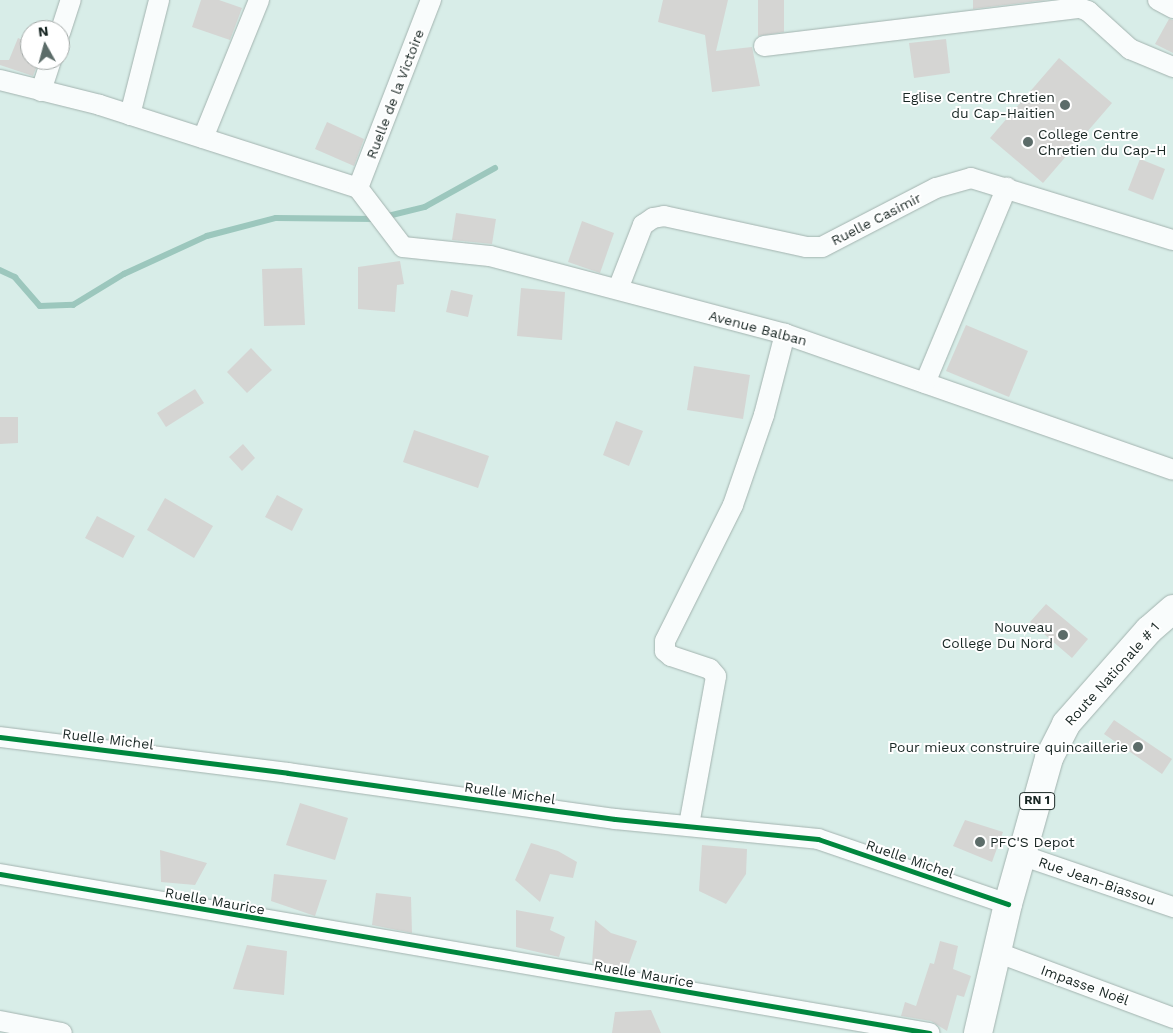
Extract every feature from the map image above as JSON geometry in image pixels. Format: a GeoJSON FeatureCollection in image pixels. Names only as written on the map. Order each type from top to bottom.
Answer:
{"type":"FeatureCollection","features":[{"type":"Feature","properties":{"kind":"main road","name":"Route Nationale # 1"},"geometry":{"type":"LineString","coordinates":[[978,1033],[1008,904],[1049,758],[1066,724],[1149,630],[1173,608]]}},
{"type":"Feature","properties":{"kind":"street"},"geometry":{"type":"LineString","coordinates":[[64,20],[71,0]]}},
{"type":"Feature","properties":{"kind":"street"},"geometry":{"type":"LineString","coordinates":[[130,115],[159,0]]}},
{"type":"Feature","properties":{"kind":"street"},"geometry":{"type":"LineString","coordinates":[[203,138],[259,0]]}},
{"type":"Feature","properties":{"kind":"street","name":"Ruelle de la Victoire"},"geometry":{"type":"LineString","coordinates":[[358,188],[431,0]]}},
{"type":"Feature","properties":{"kind":"street"},"geometry":{"type":"LineString","coordinates":[[1158,0],[1173,8]]}},
{"type":"Feature","properties":{"kind":"street"},"geometry":{"type":"LineString","coordinates":[[764,46],[1080,8],[1088,11],[1130,49],[1173,67]]}},
{"type":"Feature","properties":{"kind":"street"},"geometry":{"type":"LineString","coordinates":[[41,91],[48,70]]}},
{"type":"Feature","properties":{"kind":"street"},"geometry":{"type":"LineString","coordinates":[[0,80],[130,115],[358,188]]}},
{"type":"Feature","properties":{"kind":"street","name":"Ruelle Casimir"},"geometry":{"type":"LineString","coordinates":[[618,289],[643,225],[653,218],[664,216],[806,247],[822,247],[953,182],[970,178],[1007,187],[1173,240]]}},
{"type":"Feature","properties":{"kind":"street"},"geometry":{"type":"LineString","coordinates":[[925,383],[1007,187]]}},
{"type":"Feature","properties":{"kind":"street","name":"Avenue Balban"},"geometry":{"type":"LineString","coordinates":[[358,188],[403,247],[490,256],[785,334],[1173,470]]}},
{"type":"Feature","properties":{"kind":"street"},"geometry":{"type":"LineString","coordinates":[[689,825],[716,676],[710,669],[671,656],[665,652],[665,641],[733,505],[764,416],[785,334]]}},
{"type":"Feature","properties":{"kind":"street","name":"Ruelle Michel"},"geometry":{"type":"LineString","coordinates":[[0,737],[288,773],[615,819],[818,839],[1008,904]]}},
{"type":"Feature","properties":{"kind":"street","name":"Rue Jean-Biassou"},"geometry":{"type":"LineString","coordinates":[[1021,855],[1173,907]]}},
{"type":"Feature","properties":{"kind":"street","name":"Ruelle Maurice"},"geometry":{"type":"LineString","coordinates":[[0,874],[930,1033]]}},
{"type":"Feature","properties":{"kind":"street","name":"Impasse Noël"},"geometry":{"type":"LineString","coordinates":[[996,952],[1173,1018]]}},
{"type":"Feature","properties":{"kind":"street"},"geometry":{"type":"LineString","coordinates":[[0,1022],[62,1033]]}},
{"type":"Feature","properties":{"kind":"building"},"geometry":{"type":"Polygon","coordinates":[[[201,0],[219,0],[242,8],[230,40],[192,27],[201,0]]]}},
{"type":"Feature","properties":{"kind":"building"},"geometry":{"type":"Polygon","coordinates":[[[663,0],[728,0],[716,51],[752,47],[760,86],[712,92],[705,35],[658,22],[663,0]]]}},
{"type":"Feature","properties":{"kind":"building"},"geometry":{"type":"Polygon","coordinates":[[[758,0],[784,0],[784,32],[758,36],[758,0]]]}},
{"type":"Feature","properties":{"kind":"building"},"geometry":{"type":"Polygon","coordinates":[[[973,0],[1047,0],[973,9],[973,0]]]}},
{"type":"Feature","properties":{"kind":"building"},"geometry":{"type":"Polygon","coordinates":[[[1169,19],[1173,20],[1173,53],[1155,44],[1169,19]]]}},
{"type":"Feature","properties":{"kind":"building"},"geometry":{"type":"Polygon","coordinates":[[[18,38],[20,39],[20,70],[35,70],[33,76],[0,65],[0,60],[9,60],[18,38]]]}},
{"type":"Feature","properties":{"kind":"building"},"geometry":{"type":"Polygon","coordinates":[[[946,39],[950,73],[914,78],[909,43],[946,39]]]}},
{"type":"Feature","properties":{"kind":"building"},"geometry":{"type":"Polygon","coordinates":[[[1059,58],[1112,103],[1043,183],[990,138],[1059,58]]]}},
{"type":"Feature","properties":{"kind":"building"},"geometry":{"type":"Polygon","coordinates":[[[327,122],[364,139],[354,166],[315,149],[327,122]]]}},
{"type":"Feature","properties":{"kind":"building"},"geometry":{"type":"Polygon","coordinates":[[[1140,159],[1165,169],[1153,200],[1128,190],[1140,159]]]}},
{"type":"Feature","properties":{"kind":"building"},"geometry":{"type":"Polygon","coordinates":[[[456,213],[496,219],[492,244],[452,240],[456,213]]]}},
{"type":"Feature","properties":{"kind":"building"},"geometry":{"type":"Polygon","coordinates":[[[582,221],[614,233],[600,273],[568,262],[582,221]]]}},
{"type":"Feature","properties":{"kind":"building"},"geometry":{"type":"Polygon","coordinates":[[[400,261],[404,284],[397,285],[395,312],[358,309],[358,267],[400,261]]]}},
{"type":"Feature","properties":{"kind":"building"},"geometry":{"type":"Polygon","coordinates":[[[302,268],[305,325],[264,326],[262,269],[302,268]]]}},
{"type":"Feature","properties":{"kind":"building"},"geometry":{"type":"Polygon","coordinates":[[[521,288],[565,292],[562,340],[517,336],[521,288]]]}},
{"type":"Feature","properties":{"kind":"building"},"geometry":{"type":"Polygon","coordinates":[[[451,290],[473,295],[468,317],[446,312],[451,290]]]}},
{"type":"Feature","properties":{"kind":"building"},"geometry":{"type":"Polygon","coordinates":[[[966,325],[1028,351],[1009,397],[946,371],[966,325]]]}},
{"type":"Feature","properties":{"kind":"building"},"geometry":{"type":"Polygon","coordinates":[[[251,348],[272,370],[247,393],[227,372],[251,348]]]}},
{"type":"Feature","properties":{"kind":"building"},"geometry":{"type":"Polygon","coordinates":[[[694,366],[750,375],[743,419],[687,410],[694,366]]]}},
{"type":"Feature","properties":{"kind":"building"},"geometry":{"type":"Polygon","coordinates":[[[195,389],[204,403],[166,427],[157,413],[195,389]]]}},
{"type":"Feature","properties":{"kind":"building"},"geometry":{"type":"Polygon","coordinates":[[[0,417],[18,417],[18,443],[0,444],[0,417]]]}},
{"type":"Feature","properties":{"kind":"building"},"geometry":{"type":"Polygon","coordinates":[[[616,421],[643,431],[629,466],[603,455],[616,421]]]}},
{"type":"Feature","properties":{"kind":"building"},"geometry":{"type":"Polygon","coordinates":[[[414,430],[489,456],[478,488],[403,462],[414,430]]]}},
{"type":"Feature","properties":{"kind":"building"},"geometry":{"type":"Polygon","coordinates":[[[243,444],[255,458],[242,471],[229,457],[243,444]]]}},
{"type":"Feature","properties":{"kind":"building"},"geometry":{"type":"Polygon","coordinates":[[[277,495],[303,509],[292,531],[265,517],[277,495]]]}},
{"type":"Feature","properties":{"kind":"building"},"geometry":{"type":"Polygon","coordinates":[[[165,498],[213,526],[194,558],[147,530],[165,498]]]}},
{"type":"Feature","properties":{"kind":"building"},"geometry":{"type":"Polygon","coordinates":[[[97,516],[135,536],[123,558],[85,538],[97,516]]]}},
{"type":"Feature","properties":{"kind":"building"},"geometry":{"type":"Polygon","coordinates":[[[1046,604],[1088,639],[1072,658],[1030,622],[1046,604]]]}},
{"type":"Feature","properties":{"kind":"building","name":"Pour mieux construire quincaillerie"},"geometry":{"type":"Polygon","coordinates":[[[1114,720],[1172,759],[1162,774],[1104,734],[1114,720]]]}},
{"type":"Feature","properties":{"kind":"building"},"geometry":{"type":"Polygon","coordinates":[[[300,803],[348,818],[335,860],[286,845],[300,803]]]}},
{"type":"Feature","properties":{"kind":"building"},"geometry":{"type":"Polygon","coordinates":[[[965,820],[1003,832],[992,862],[953,846],[965,820]]]}},
{"type":"Feature","properties":{"kind":"building"},"geometry":{"type":"Polygon","coordinates":[[[531,843],[558,851],[577,862],[573,878],[550,874],[540,902],[515,880],[531,843]]]}},
{"type":"Feature","properties":{"kind":"building"},"geometry":{"type":"Polygon","coordinates":[[[702,845],[747,849],[746,874],[726,904],[699,891],[702,845]]]}},
{"type":"Feature","properties":{"kind":"building"},"geometry":{"type":"Polygon","coordinates":[[[160,850],[207,863],[195,885],[161,882],[160,850]]]}},
{"type":"Feature","properties":{"kind":"building"},"geometry":{"type":"Polygon","coordinates":[[[274,874],[327,880],[315,916],[271,901],[274,874]]]}},
{"type":"Feature","properties":{"kind":"building"},"geometry":{"type":"Polygon","coordinates":[[[376,893],[411,897],[412,933],[372,925],[376,893]]]}},
{"type":"Feature","properties":{"kind":"building"},"geometry":{"type":"Polygon","coordinates":[[[516,910],[554,917],[550,930],[565,937],[559,957],[516,947],[516,910]]]}},
{"type":"Feature","properties":{"kind":"building"},"geometry":{"type":"Polygon","coordinates":[[[595,920],[611,933],[637,941],[627,969],[592,963],[595,920]]]}},
{"type":"Feature","properties":{"kind":"building"},"geometry":{"type":"Polygon","coordinates":[[[940,941],[958,946],[953,969],[971,976],[964,997],[957,995],[947,1031],[931,1021],[901,1016],[905,1002],[916,1006],[930,963],[934,964],[940,941]]]}},
{"type":"Feature","properties":{"kind":"building"},"geometry":{"type":"Polygon","coordinates":[[[247,945],[287,951],[284,995],[233,989],[247,945]]]}},
{"type":"Feature","properties":{"kind":"building"},"geometry":{"type":"Polygon","coordinates":[[[651,1010],[661,1033],[612,1033],[615,1012],[651,1010]]]}},
{"type":"Feature","properties":{"kind":"waterway"},"geometry":{"type":"LineString","coordinates":[[384,217],[425,207],[495,168]]}},
{"type":"Feature","properties":{"kind":"waterway"},"geometry":{"type":"LineString","coordinates":[[0,270],[15,277],[40,306],[73,305],[124,274],[207,236],[276,218],[375,219]]}},
{"type":"Feature","properties":{"kind":"cycle path"},"geometry":{"type":"LineString","coordinates":[[0,737],[288,773],[615,819],[818,839],[1008,904]]}},
{"type":"Feature","properties":{"kind":"cycle path"},"geometry":{"type":"LineString","coordinates":[[0,874],[929,1033]]}},
{"type":"Feature","properties":{"kind":"place","name":"Eglise Centre Chretien du Cap-Haitien"},"geometry":{"type":"Point","coordinates":[1065,105]}},
{"type":"Feature","properties":{"kind":"place","name":"College Centre Chretien du Cap-H"},"geometry":{"type":"Point","coordinates":[1028,142]}},
{"type":"Feature","properties":{"kind":"place","name":"Nouveau College Du Nord"},"geometry":{"type":"Point","coordinates":[1063,635]}},
{"type":"Feature","properties":{"kind":"place","name":"Pour mieux construire quincaillerie"},"geometry":{"type":"Point","coordinates":[1138,747]}},
{"type":"Feature","properties":{"kind":"place","name":"PFC'S Depot"},"geometry":{"type":"Point","coordinates":[980,842]}}]}
